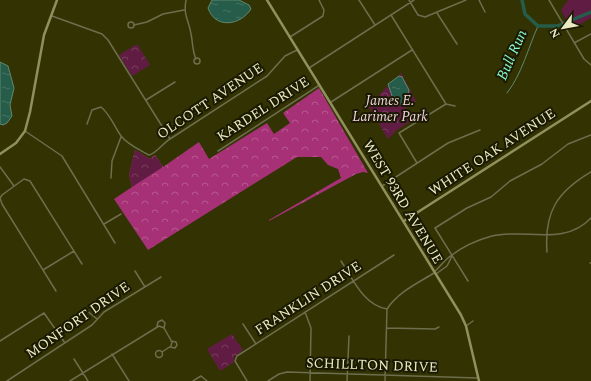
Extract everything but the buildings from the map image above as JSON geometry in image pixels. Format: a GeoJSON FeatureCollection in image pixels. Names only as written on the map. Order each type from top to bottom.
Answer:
{"type":"FeatureCollection","features":[{"type":"Feature","properties":{"kind":"street"},"geometry":{"type":"LineString","coordinates":[[0,154],[16,142],[25,131],[42,46],[57,0]]}},
{"type":"Feature","properties":{"kind":"street"},"geometry":{"type":"LineString","coordinates":[[186,0],[184,10],[191,32],[192,48],[196,59]]}},
{"type":"Feature","properties":{"kind":"street","name":"WEST 93RD AVENUE"},"geometry":{"type":"LineString","coordinates":[[267,0],[404,221],[466,326],[479,379]]}},
{"type":"Feature","properties":{"kind":"street"},"geometry":{"type":"LineString","coordinates":[[290,37],[323,16],[324,10],[319,0]]}},
{"type":"Feature","properties":{"kind":"street"},"geometry":{"type":"LineString","coordinates":[[359,0],[375,25]]}},
{"type":"Feature","properties":{"kind":"street"},"geometry":{"type":"LineString","coordinates":[[409,0],[418,14],[422,17],[437,13],[466,0]]}},
{"type":"Feature","properties":{"kind":"street"},"geometry":{"type":"LineString","coordinates":[[309,68],[414,0]]}},
{"type":"Feature","properties":{"kind":"street"},"geometry":{"type":"LineString","coordinates":[[479,0],[485,12]]}},
{"type":"Feature","properties":{"kind":"street"},"geometry":{"type":"LineString","coordinates":[[549,0],[584,59],[591,65]]}},
{"type":"Feature","properties":{"kind":"street"},"geometry":{"type":"LineString","coordinates":[[134,25],[147,22],[163,14],[184,10]]}},
{"type":"Feature","properties":{"kind":"street"},"geometry":{"type":"LineString","coordinates":[[437,13],[457,44]]}},
{"type":"Feature","properties":{"kind":"street"},"geometry":{"type":"LineString","coordinates":[[51,15],[102,34],[108,40],[170,139]]}},
{"type":"Feature","properties":{"kind":"street"},"geometry":{"type":"LineString","coordinates":[[392,15],[446,104]]}},
{"type":"Feature","properties":{"kind":"street"},"geometry":{"type":"LineString","coordinates":[[574,43],[591,34]]}},
{"type":"Feature","properties":{"kind":"street","name":"OLCOTT AVENUE"},"geometry":{"type":"LineString","coordinates":[[121,137],[131,145],[149,155],[153,155],[161,144],[267,76],[285,56],[298,49]]}},
{"type":"Feature","properties":{"kind":"street"},"geometry":{"type":"LineString","coordinates":[[331,102],[412,50]]}},
{"type":"Feature","properties":{"kind":"street"},"geometry":{"type":"LineString","coordinates":[[146,100],[175,82]]}},
{"type":"Feature","properties":{"kind":"street","name":"KARDEL DRIVE"},"geometry":{"type":"LineString","coordinates":[[218,151],[320,84]]}},
{"type":"Feature","properties":{"kind":"street","name":"WHITE OAK AVENUE"},"geometry":{"type":"LineString","coordinates":[[404,221],[591,101]]}},
{"type":"Feature","properties":{"kind":"street"},"geometry":{"type":"LineString","coordinates":[[417,163],[399,133],[446,104],[455,106]]}},
{"type":"Feature","properties":{"kind":"street"},"geometry":{"type":"LineString","coordinates":[[87,124],[92,110],[101,107],[106,111],[121,137],[112,161],[111,178]]}},
{"type":"Feature","properties":{"kind":"street"},"geometry":{"type":"LineString","coordinates":[[382,186],[448,143],[480,130]]}},
{"type":"Feature","properties":{"kind":"street"},"geometry":{"type":"LineString","coordinates":[[25,131],[62,156],[115,243]]}},
{"type":"Feature","properties":{"kind":"street"},"geometry":{"type":"LineString","coordinates":[[468,281],[435,228],[467,208],[491,197],[510,181],[542,164],[568,144],[591,135]]}},
{"type":"Feature","properties":{"kind":"street"},"geometry":{"type":"LineString","coordinates":[[0,167],[14,186]]}},
{"type":"Feature","properties":{"kind":"street"},"geometry":{"type":"LineString","coordinates":[[548,252],[547,235],[549,216],[554,205],[572,185],[591,172]]}},
{"type":"Feature","properties":{"kind":"street"},"geometry":{"type":"LineString","coordinates":[[56,291],[0,201],[2,195],[25,179],[32,182],[82,264]]}},
{"type":"Feature","properties":{"kind":"street"},"geometry":{"type":"LineString","coordinates":[[104,224],[121,214]]}},
{"type":"Feature","properties":{"kind":"street"},"geometry":{"type":"LineString","coordinates":[[435,273],[452,256],[472,244],[497,235],[515,233],[547,235],[570,232],[581,227],[591,218]]}},
{"type":"Feature","properties":{"kind":"street"},"geometry":{"type":"LineString","coordinates":[[43,270],[74,250]]}},
{"type":"Feature","properties":{"kind":"street","name":"FRANKLIN DRIVE"},"geometry":{"type":"LineString","coordinates":[[248,381],[235,359],[353,280],[394,255]]}},
{"type":"Feature","properties":{"kind":"street"},"geometry":{"type":"LineString","coordinates":[[385,381],[387,309],[392,301],[400,294],[445,268],[452,256]]}},
{"type":"Feature","properties":{"kind":"street"},"geometry":{"type":"LineString","coordinates":[[341,261],[366,299],[376,306],[387,309]]}},
{"type":"Feature","properties":{"kind":"street"},"geometry":{"type":"LineString","coordinates":[[135,271],[145,287]]}},
{"type":"Feature","properties":{"kind":"street","name":"MONFORT DRIVE"},"geometry":{"type":"LineString","coordinates":[[7,381],[92,325],[104,312],[161,277]]}},
{"type":"Feature","properties":{"kind":"street"},"geometry":{"type":"LineString","coordinates":[[85,309],[97,319]]}},
{"type":"Feature","properties":{"kind":"street"},"geometry":{"type":"LineString","coordinates":[[305,312],[311,325],[310,381]]}},
{"type":"Feature","properties":{"kind":"street"},"geometry":{"type":"LineString","coordinates":[[0,341],[44,313],[65,343]]}},
{"type":"Feature","properties":{"kind":"street"},"geometry":{"type":"LineString","coordinates":[[70,381],[157,326],[158,322],[162,320],[165,323],[164,328],[171,341],[170,347]]}},
{"type":"Feature","properties":{"kind":"street"},"geometry":{"type":"LineString","coordinates":[[466,326],[474,321]]}},
{"type":"Feature","properties":{"kind":"street"},"geometry":{"type":"LineString","coordinates":[[243,324],[256,344]]}},
{"type":"Feature","properties":{"kind":"street"},"geometry":{"type":"LineString","coordinates":[[157,326],[164,328]]}},
{"type":"Feature","properties":{"kind":"street"},"geometry":{"type":"LineString","coordinates":[[387,328],[435,329],[439,327]]}},
{"type":"Feature","properties":{"kind":"street"},"geometry":{"type":"LineString","coordinates":[[347,381],[349,336]]}},
{"type":"Feature","properties":{"kind":"street"},"geometry":{"type":"LineString","coordinates":[[162,352],[170,347],[175,348],[177,346],[176,342],[171,341]]}},
{"type":"Feature","properties":{"kind":"street"},"geometry":{"type":"LineString","coordinates":[[112,354],[129,381]]}},
{"type":"Feature","properties":{"kind":"street"},"geometry":{"type":"LineString","coordinates":[[74,359],[88,381]]}},
{"type":"Feature","properties":{"kind":"street","name":"SCHILLTON DRIVE"},"geometry":{"type":"LineString","coordinates":[[268,381],[283,373],[479,379]]}},
{"type":"Feature","properties":{"kind":"street"},"geometry":{"type":"LineString","coordinates":[[193,381],[202,377],[207,381]]}},
{"type":"Feature","properties":{"kind":"green space"},"geometry":{"type":"Polygon","coordinates":[[[568,0],[591,0],[591,18],[571,29],[561,10],[568,0]]]}},
{"type":"Feature","properties":{"kind":"green space"},"geometry":{"type":"Polygon","coordinates":[[[137,44],[150,65],[132,76],[119,55],[137,44]]]}},
{"type":"Feature","properties":{"kind":"green space","name":"James E. Larimer Park"},"geometry":{"type":"Polygon","coordinates":[[[401,73],[416,101],[406,108],[413,120],[397,130],[388,139],[367,104],[374,100],[401,73]]]}},
{"type":"Feature","properties":{"kind":"green space"},"geometry":{"type":"Polygon","coordinates":[[[319,88],[368,173],[363,172],[356,174],[269,221],[341,178],[338,169],[328,165],[321,157],[297,157],[148,250],[114,199],[132,187],[129,175],[135,150],[150,159],[155,155],[163,167],[199,142],[209,159],[267,123],[274,134],[290,123],[283,113],[319,88]]]}},
{"type":"Feature","properties":{"kind":"green space"},"geometry":{"type":"Polygon","coordinates":[[[135,150],[150,159],[155,155],[163,167],[132,187],[129,175],[135,150]]]}},
{"type":"Feature","properties":{"kind":"green space"},"geometry":{"type":"Polygon","coordinates":[[[232,334],[243,350],[234,357],[234,362],[220,371],[207,349],[232,334]]]}},
{"type":"Feature","properties":{"kind":"water"},"geometry":{"type":"Polygon","coordinates":[[[212,0],[239,0],[249,5],[251,9],[241,19],[228,23],[222,22],[211,15],[208,8],[212,0]]]}},
{"type":"Feature","properties":{"kind":"water"},"geometry":{"type":"Polygon","coordinates":[[[0,62],[8,66],[14,88],[10,105],[12,116],[7,123],[3,125],[0,124],[0,62]]]}},
{"type":"Feature","properties":{"kind":"water"},"geometry":{"type":"Polygon","coordinates":[[[399,76],[402,77],[409,90],[406,106],[394,102],[388,84],[399,76]]]}},
{"type":"Feature","properties":{"kind":"waterway","name":"Bull Run"},"geometry":{"type":"LineString","coordinates":[[522,0],[525,14],[538,26],[557,26],[591,12]]}},
{"type":"Feature","properties":{"kind":"waterway","name":"Bull Run"},"geometry":{"type":"LineString","coordinates":[[507,93],[517,78],[538,26]]}}]}
